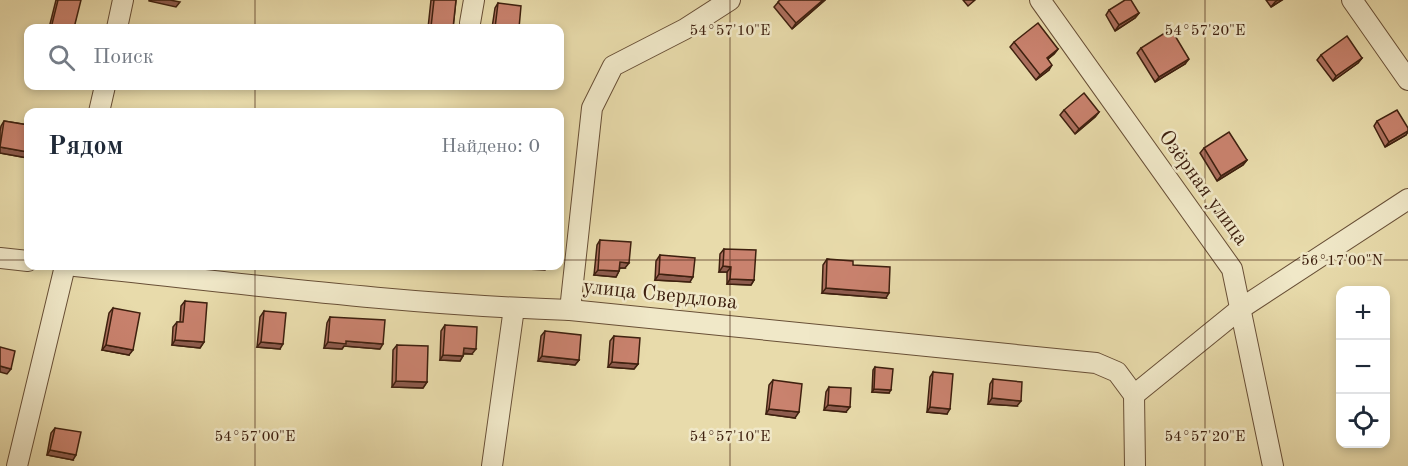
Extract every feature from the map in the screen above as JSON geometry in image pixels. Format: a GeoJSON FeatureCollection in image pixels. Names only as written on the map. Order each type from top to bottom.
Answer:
{"type":"FeatureCollection","features":[{"type":"Feature","properties":{"kind":"street"},"geometry":{"type":"LineString","coordinates":[[118,24],[123,0]]}},
{"type":"Feature","properties":{"kind":"street"},"geometry":{"type":"LineString","coordinates":[[470,23],[474,0]]}},
{"type":"Feature","properties":{"kind":"street"},"geometry":{"type":"LineString","coordinates":[[570,310],[592,108],[613,66],[685,29],[730,0]]}},
{"type":"Feature","properties":{"kind":"street","name":"Озёрная улица"},"geometry":{"type":"LineString","coordinates":[[1040,0],[1232,269],[1272,466]]}},
{"type":"Feature","properties":{"kind":"street"},"geometry":{"type":"LineString","coordinates":[[1352,0],[1408,80]]}},
{"type":"Feature","properties":{"kind":"street"},"geometry":{"type":"LineString","coordinates":[[100,108],[104,90]]}},
{"type":"Feature","properties":{"kind":"street"},"geometry":{"type":"LineString","coordinates":[[1135,466],[1134,395],[1240,309],[1408,199]]}},
{"type":"Feature","properties":{"kind":"street"},"geometry":{"type":"LineString","coordinates":[[0,258],[24,261]]}},
{"type":"Feature","properties":{"kind":"street"},"geometry":{"type":"LineString","coordinates":[[17,466],[64,270]]}},
{"type":"Feature","properties":{"kind":"street","name":"улица Свердлова"},"geometry":{"type":"LineString","coordinates":[[114,270],[387,298],[570,310],[1096,363],[1117,372],[1134,395]]}},
{"type":"Feature","properties":{"kind":"street"},"geometry":{"type":"LineString","coordinates":[[492,466],[514,308]]}},
{"type":"Feature","properties":{"kind":"building"},"geometry":{"type":"Polygon","coordinates":[[[58,0],[81,0],[75,24],[52,24],[58,0]]]}},
{"type":"Feature","properties":{"kind":"building"},"geometry":{"type":"Polygon","coordinates":[[[434,0],[456,0],[453,24],[431,24],[434,0]]]}},
{"type":"Feature","properties":{"kind":"building"},"geometry":{"type":"Polygon","coordinates":[[[780,0],[823,0],[796,23],[778,2],[780,0]]]}},
{"type":"Feature","properties":{"kind":"building"},"geometry":{"type":"Polygon","coordinates":[[[1125,0],[1131,0],[1139,13],[1119,25],[1109,10],[1125,0]]]}},
{"type":"Feature","properties":{"kind":"building"},"geometry":{"type":"Polygon","coordinates":[[[498,3],[521,6],[519,24],[495,24],[498,3]]]}},
{"type":"Feature","properties":{"kind":"building"},"geometry":{"type":"Polygon","coordinates":[[[1038,23],[1058,49],[1047,58],[1052,65],[1040,75],[1014,42],[1038,23]]]}},
{"type":"Feature","properties":{"kind":"building"},"geometry":{"type":"Polygon","coordinates":[[[1171,29],[1189,59],[1159,77],[1141,48],[1171,29]]]}},
{"type":"Feature","properties":{"kind":"building"},"geometry":{"type":"Polygon","coordinates":[[[1347,36],[1362,58],[1336,76],[1321,55],[1347,36]]]}},
{"type":"Feature","properties":{"kind":"building"},"geometry":{"type":"Polygon","coordinates":[[[1084,93],[1099,112],[1079,129],[1064,110],[1084,93]]]}},
{"type":"Feature","properties":{"kind":"building"},"geometry":{"type":"Polygon","coordinates":[[[1397,110],[1408,131],[1389,142],[1377,121],[1397,110]]]}},
{"type":"Feature","properties":{"kind":"building"},"geometry":{"type":"Polygon","coordinates":[[[4,121],[24,124],[24,151],[0,147],[4,121]]]}},
{"type":"Feature","properties":{"kind":"building"},"geometry":{"type":"Polygon","coordinates":[[[1229,132],[1247,160],[1221,176],[1204,148],[1229,132]]]}},
{"type":"Feature","properties":{"kind":"building"},"geometry":{"type":"Polygon","coordinates":[[[600,240],[631,242],[629,263],[620,262],[619,271],[598,270],[600,240]]]}},
{"type":"Feature","properties":{"kind":"building"},"geometry":{"type":"Polygon","coordinates":[[[724,249],[756,250],[754,280],[730,279],[731,267],[723,266],[724,249]]]}},
{"type":"Feature","properties":{"kind":"building"},"geometry":{"type":"Polygon","coordinates":[[[660,255],[695,258],[693,277],[659,274],[660,255]]]}},
{"type":"Feature","properties":{"kind":"building"},"geometry":{"type":"Polygon","coordinates":[[[827,259],[853,261],[853,265],[890,267],[889,293],[826,288],[827,259]]]}},
{"type":"Feature","properties":{"kind":"building"},"geometry":{"type":"Polygon","coordinates":[[[185,301],[207,303],[204,342],[175,340],[177,322],[183,322],[185,301]]]}},
{"type":"Feature","properties":{"kind":"building"},"geometry":{"type":"Polygon","coordinates":[[[113,308],[140,313],[133,350],[106,345],[113,308]]]}},
{"type":"Feature","properties":{"kind":"building"},"geometry":{"type":"Polygon","coordinates":[[[264,311],[286,313],[283,344],[261,342],[264,311]]]}},
{"type":"Feature","properties":{"kind":"building"},"geometry":{"type":"Polygon","coordinates":[[[330,317],[385,320],[383,344],[328,342],[330,317]]]}},
{"type":"Feature","properties":{"kind":"building"},"geometry":{"type":"Polygon","coordinates":[[[445,325],[477,327],[476,349],[464,348],[463,356],[443,355],[445,325]]]}},
{"type":"Feature","properties":{"kind":"building"},"geometry":{"type":"Polygon","coordinates":[[[545,331],[581,335],[579,360],[542,356],[545,331]]]}},
{"type":"Feature","properties":{"kind":"building"},"geometry":{"type":"Polygon","coordinates":[[[614,336],[640,338],[638,364],[612,362],[614,336]]]}},
{"type":"Feature","properties":{"kind":"building"},"geometry":{"type":"Polygon","coordinates":[[[397,345],[428,346],[427,382],[396,381],[397,345]]]}},
{"type":"Feature","properties":{"kind":"building"},"geometry":{"type":"Polygon","coordinates":[[[0,347],[15,351],[11,369],[0,366],[0,347]]]}},
{"type":"Feature","properties":{"kind":"building"},"geometry":{"type":"Polygon","coordinates":[[[875,367],[893,369],[891,390],[874,389],[875,367]]]}},
{"type":"Feature","properties":{"kind":"building"},"geometry":{"type":"Polygon","coordinates":[[[933,372],[953,374],[950,409],[930,407],[933,372]]]}},
{"type":"Feature","properties":{"kind":"building"},"geometry":{"type":"Polygon","coordinates":[[[993,379],[1022,382],[1021,401],[992,398],[993,379]]]}},
{"type":"Feature","properties":{"kind":"building"},"geometry":{"type":"Polygon","coordinates":[[[773,380],[802,384],[799,412],[769,409],[773,380]]]}},
{"type":"Feature","properties":{"kind":"building"},"geometry":{"type":"Polygon","coordinates":[[[829,387],[851,388],[850,407],[828,405],[829,387]]]}},
{"type":"Feature","properties":{"kind":"building"},"geometry":{"type":"Polygon","coordinates":[[[55,428],[81,432],[76,455],[50,450],[55,428]]]}}]}
